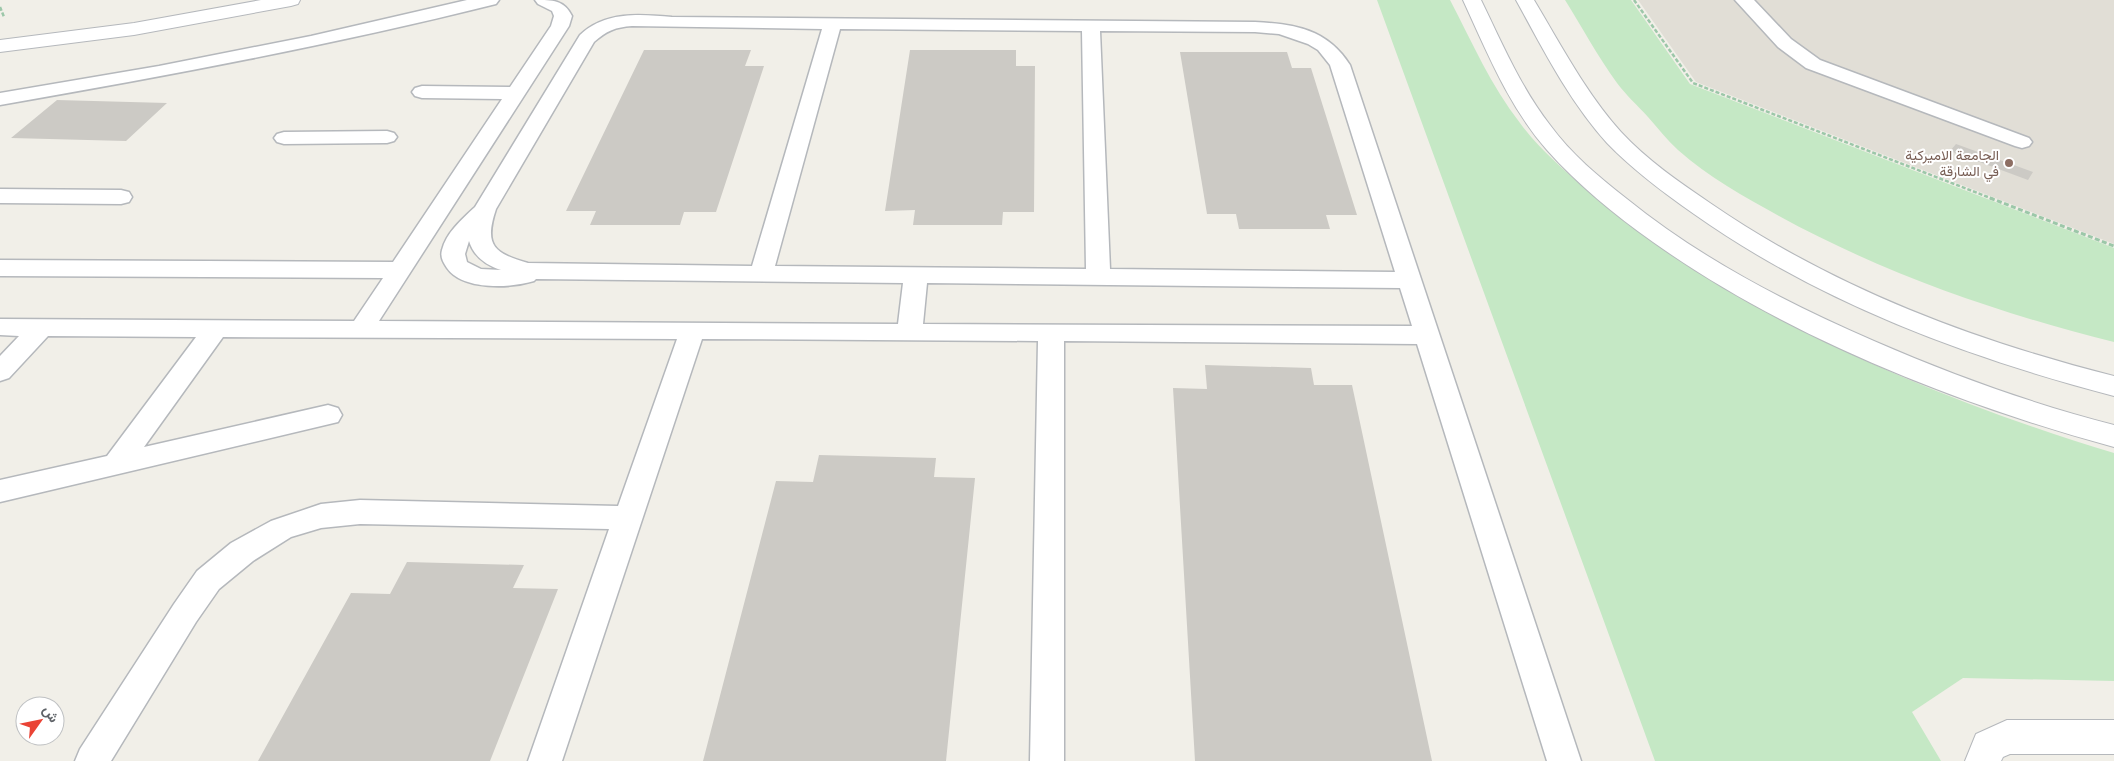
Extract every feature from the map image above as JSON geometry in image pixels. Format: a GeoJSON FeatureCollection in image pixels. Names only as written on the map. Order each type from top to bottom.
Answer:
{"type":"FeatureCollection","features":[{"type":"Feature","properties":{"kind":"street"},"geometry":{"type":"LineString","coordinates":[[0,46],[134,28],[292,0]]}},
{"type":"Feature","properties":{"kind":"street"},"geometry":{"type":"LineString","coordinates":[[1472,0],[1526,107],[1556,146],[1598,187],[1652,230],[1718,273],[1798,317],[1889,359],[1990,398],[2114,436]]}},
{"type":"Feature","properties":{"kind":"street"},"geometry":{"type":"LineString","coordinates":[[1525,0],[1586,104],[1614,138],[1653,173],[1703,211],[1763,248],[1834,286],[1914,321],[2001,354],[2114,386]]}},
{"type":"Feature","properties":{"kind":"street"},"geometry":{"type":"LineString","coordinates":[[1983,761],[1989,746],[2006,737],[2114,737]]}},
{"type":"Feature","properties":{"kind":"lane"},"geometry":{"type":"LineString","coordinates":[[0,99],[160,72],[301,44],[490,0]]}},
{"type":"Feature","properties":{"kind":"lane"},"geometry":{"type":"LineString","coordinates":[[361,329],[560,26],[563,16],[560,8],[544,0]]}},
{"type":"Feature","properties":{"kind":"lane"},"geometry":{"type":"LineString","coordinates":[[1744,0],[1784,45],[1796,55],[1813,64],[2022,142]]}},
{"type":"Feature","properties":{"kind":"lane"},"geometry":{"type":"LineString","coordinates":[[1409,280],[527,271],[504,265],[488,254],[479,240],[478,225],[485,209],[580,51],[600,38],[619,31],[672,22],[1255,27],[1288,30],[1316,41],[1336,56],[1340,65],[1564,761]]}},
{"type":"Feature","properties":{"kind":"lane"},"geometry":{"type":"LineString","coordinates":[[761,274],[833,23]]}},
{"type":"Feature","properties":{"kind":"lane"},"geometry":{"type":"LineString","coordinates":[[1090,25],[1098,277]]}},
{"type":"Feature","properties":{"kind":"lane"},"geometry":{"type":"LineString","coordinates":[[422,92],[516,93]]}},
{"type":"Feature","properties":{"kind":"lane"},"geometry":{"type":"LineString","coordinates":[[284,138],[387,137]]}},
{"type":"Feature","properties":{"kind":"lane"},"geometry":{"type":"LineString","coordinates":[[0,196],[121,196]]}},
{"type":"Feature","properties":{"kind":"lane"},"geometry":{"type":"LineString","coordinates":[[485,209],[459,238],[453,251],[455,264],[466,273],[484,278],[506,278],[554,272]]}},
{"type":"Feature","properties":{"kind":"lane"},"geometry":{"type":"LineString","coordinates":[[0,268],[400,270]]}},
{"type":"Feature","properties":{"kind":"lane"},"geometry":{"type":"LineString","coordinates":[[910,332],[916,275]]}},
{"type":"Feature","properties":{"kind":"lane"},"geometry":{"type":"LineString","coordinates":[[0,327],[1427,335]]}},
{"type":"Feature","properties":{"kind":"lane"},"geometry":{"type":"LineString","coordinates":[[0,372],[42,327]]}},
{"type":"Feature","properties":{"kind":"lane"},"geometry":{"type":"LineString","coordinates":[[116,464],[217,327]]}},
{"type":"Feature","properties":{"kind":"lane"},"geometry":{"type":"LineString","coordinates":[[545,761],[692,331]]}},
{"type":"Feature","properties":{"kind":"lane"},"geometry":{"type":"LineString","coordinates":[[1047,761],[1051,333]]}},
{"type":"Feature","properties":{"kind":"lane"},"geometry":{"type":"LineString","coordinates":[[0,491],[328,415]]}},
{"type":"Feature","properties":{"kind":"lane"},"geometry":{"type":"LineString","coordinates":[[92,761],[185,613],[208,580],[242,552],[281,529],[321,516],[360,512],[629,518]]}},
{"type":"Feature","properties":{"kind":"path"},"geometry":{"type":"LineString","coordinates":[[1634,0],[1693,83],[2114,246]]}},
{"type":"Feature","properties":{"kind":"shaded area","name":"الجامعة الاميركية في الشارقة"},"geometry":{"type":"Polygon","coordinates":[[[1638,0],[2114,0],[2114,244],[1696,82],[1638,0]]]}},
{"type":"Feature","properties":{"kind":"green space"},"geometry":{"type":"Polygon","coordinates":[[[1377,0],[1450,0],[1500,94],[1535,142],[1570,175],[1628,224],[1714,282],[1802,330],[1933,390],[2068,439],[2114,453],[2114,681],[1963,678],[1912,712],[1941,761],[1655,761],[1377,0]]]}},
{"type":"Feature","properties":{"kind":"green space"},"geometry":{"type":"Polygon","coordinates":[[[1565,0],[1631,0],[1690,84],[2114,248],[2114,342],[1985,305],[1901,274],[1819,237],[1727,186],[1678,150],[1624,92],[1603,63],[1565,0]]]}},
{"type":"Feature","properties":{"kind":"building"},"geometry":{"type":"Polygon","coordinates":[[[644,50],[751,50],[745,66],[764,66],[716,212],[684,212],[680,225],[590,225],[596,211],[566,211],[644,50]]]}},
{"type":"Feature","properties":{"kind":"building"},"geometry":{"type":"Polygon","coordinates":[[[910,50],[1016,50],[1016,66],[1035,66],[1034,212],[1003,212],[1002,225],[913,225],[915,210],[885,211],[910,50]]]}},
{"type":"Feature","properties":{"kind":"building"},"geometry":{"type":"Polygon","coordinates":[[[1180,52],[1287,52],[1292,68],[1311,68],[1357,215],[1326,215],[1330,229],[1239,229],[1236,214],[1207,214],[1180,52]]]}},
{"type":"Feature","properties":{"kind":"building"},"geometry":{"type":"Polygon","coordinates":[[[57,100],[167,103],[126,141],[11,138],[57,100]]]}},
{"type":"Feature","properties":{"kind":"building"},"geometry":{"type":"Polygon","coordinates":[[[1956,144],[2033,172],[2028,180],[1950,151],[1956,144]]]}},
{"type":"Feature","properties":{"kind":"building"},"geometry":{"type":"Polygon","coordinates":[[[1205,365],[1311,368],[1314,385],[1352,385],[1432,761],[1195,761],[1173,388],[1207,389],[1205,365]]]}},
{"type":"Feature","properties":{"kind":"building"},"geometry":{"type":"Polygon","coordinates":[[[819,455],[936,458],[934,477],[975,478],[946,761],[703,761],[776,481],[813,482],[819,455]]]}},
{"type":"Feature","properties":{"kind":"building"},"geometry":{"type":"Polygon","coordinates":[[[407,562],[524,565],[513,588],[558,589],[490,761],[258,761],[351,593],[390,594],[407,562]]]}},
{"type":"Feature","properties":{"kind":"place","name":"الجامعة الاميركية في الشارقة"},"geometry":{"type":"Point","coordinates":[2009,163]}}]}
